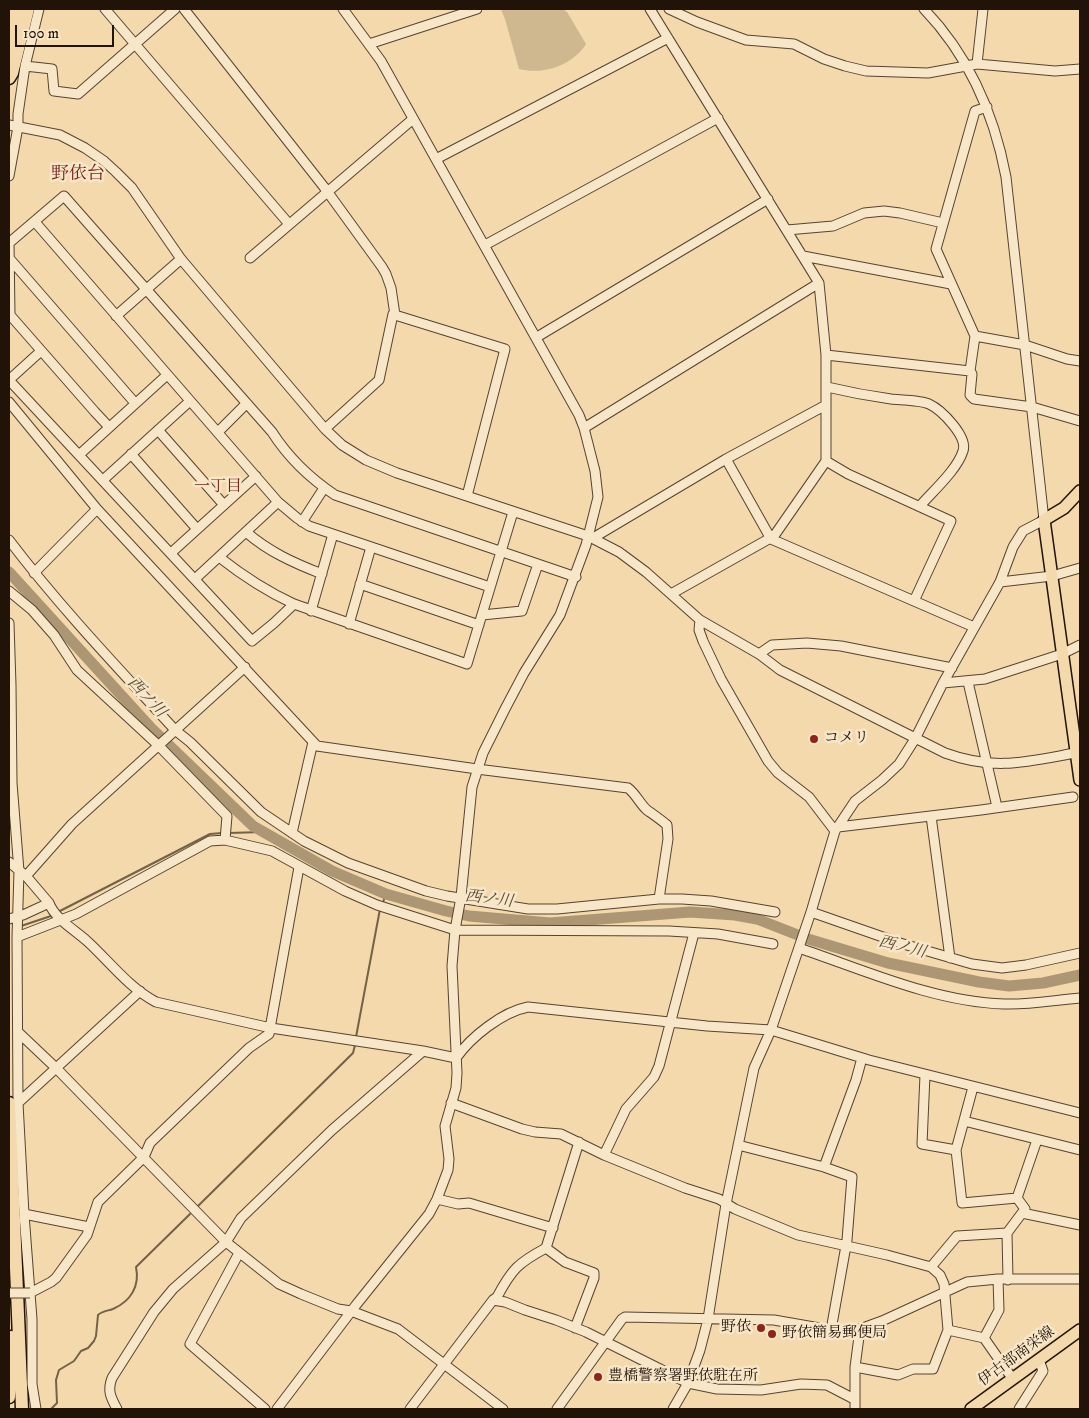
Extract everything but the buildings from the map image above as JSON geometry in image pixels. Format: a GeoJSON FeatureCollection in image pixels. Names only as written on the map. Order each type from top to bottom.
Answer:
{"type":"FeatureCollection","features":[{"type":"Feature","properties":{"kind":"highway"},"geometry":{"type":"LineString","coordinates":[[9,51],[16,9]]}},
{"type":"Feature","properties":{"kind":"highway"},"geometry":{"type":"LineString","coordinates":[[9,78],[12,73],[28,9]]}},
{"type":"Feature","properties":{"kind":"highway"},"geometry":{"type":"LineString","coordinates":[[14,1103],[16,1273],[22,1409]]}},
{"type":"Feature","properties":{"kind":"highway"},"geometry":{"type":"LineString","coordinates":[[9,1397],[11,1305],[16,1273]]}},
{"type":"Feature","properties":{"kind":"highway"},"geometry":{"type":"LineString","coordinates":[[18,1323],[29,1409]]}},
{"type":"Feature","properties":{"kind":"main road"},"geometry":{"type":"LineString","coordinates":[[1080,491],[1064,508],[1044,520],[1080,780]]}},
{"type":"Feature","properties":{"kind":"main road","name":"伊古部南栄線"},"geometry":{"type":"LineString","coordinates":[[974,1408],[1012,1378],[1080,1330]]}},
{"type":"Feature","properties":{"kind":"street"},"geometry":{"type":"LineString","coordinates":[[9,176],[12,126],[18,114],[25,66],[39,9]]}},
{"type":"Feature","properties":{"kind":"street"},"geometry":{"type":"LineString","coordinates":[[105,9],[289,224]]}},
{"type":"Feature","properties":{"kind":"street"},"geometry":{"type":"LineString","coordinates":[[25,66],[52,69],[54,91],[78,94],[175,9]]}},
{"type":"Feature","properties":{"kind":"street"},"geometry":{"type":"LineString","coordinates":[[184,9],[328,193],[386,274],[395,314],[393,314],[379,380],[325,429]]}},
{"type":"Feature","properties":{"kind":"street"},"geometry":{"type":"LineString","coordinates":[[277,1409],[351,1311],[429,1214],[448,1170],[449,1159],[445,1126],[456,1088],[457,1073],[452,966],[472,787],[483,752],[524,674],[556,624],[576,577],[590,537],[598,497],[596,471],[579,415],[537,337],[381,62],[343,9]]}},
{"type":"Feature","properties":{"kind":"street"},"geometry":{"type":"LineString","coordinates":[[369,44],[477,9]]}},
{"type":"Feature","properties":{"kind":"street"},"geometry":{"type":"LineString","coordinates":[[650,9],[819,284],[826,355],[826,461],[774,536],[671,594]]}},
{"type":"Feature","properties":{"kind":"street"},"geometry":{"type":"LineString","coordinates":[[669,9],[697,22],[746,40],[794,44],[824,59],[866,71],[928,73],[977,64],[1055,71],[1080,69]]}},
{"type":"Feature","properties":{"kind":"street"},"geometry":{"type":"LineString","coordinates":[[673,1409],[688,1383],[700,1350],[708,1319],[726,1204],[754,1068],[771,1030],[837,829],[855,801],[899,764],[915,739],[943,683],[1000,582],[1013,547],[1023,531],[1044,520],[1006,176],[1000,146],[987,107],[967,65],[945,33],[924,9]]}},
{"type":"Feature","properties":{"kind":"street"},"geometry":{"type":"LineString","coordinates":[[977,64],[983,9]]}},
{"type":"Feature","properties":{"kind":"street"},"geometry":{"type":"LineString","coordinates":[[436,159],[668,38]]}},
{"type":"Feature","properties":{"kind":"street"},"geometry":{"type":"LineString","coordinates":[[987,107],[975,111],[936,249],[975,336],[970,371],[972,374],[970,395],[971,398],[1032,407],[1080,421]]}},
{"type":"Feature","properties":{"kind":"street"},"geometry":{"type":"LineString","coordinates":[[484,244],[718,118]]}},
{"type":"Feature","properties":{"kind":"street"},"geometry":{"type":"LineString","coordinates":[[250,258],[413,119]]}},
{"type":"Feature","properties":{"kind":"street"},"geometry":{"type":"LineString","coordinates":[[12,126],[60,136],[104,161],[132,188],[181,259],[325,429],[342,445],[366,460],[397,473],[590,537],[619,552],[700,620],[759,654],[788,674],[915,739],[965,760],[1015,764],[1075,753]]}},
{"type":"Feature","properties":{"kind":"street"},"geometry":{"type":"LineString","coordinates":[[110,427],[94,412],[10,315],[9,243],[64,196],[310,476],[324,488],[335,495],[576,577]]}},
{"type":"Feature","properties":{"kind":"street"},"geometry":{"type":"LineString","coordinates":[[537,337],[768,199]]}},
{"type":"Feature","properties":{"kind":"street"},"geometry":{"type":"LineString","coordinates":[[787,230],[832,226],[864,213],[884,211],[943,223]]}},
{"type":"Feature","properties":{"kind":"street"},"geometry":{"type":"LineString","coordinates":[[35,222],[278,502],[302,522],[490,587]]}},
{"type":"Feature","properties":{"kind":"street"},"geometry":{"type":"LineString","coordinates":[[803,256],[951,284]]}},
{"type":"Feature","properties":{"kind":"street"},"geometry":{"type":"LineString","coordinates":[[10,258],[136,403]]}},
{"type":"Feature","properties":{"kind":"street"},"geometry":{"type":"LineString","coordinates":[[116,316],[181,259]]}},
{"type":"Feature","properties":{"kind":"street"},"geometry":{"type":"LineString","coordinates":[[584,428],[819,284]]}},
{"type":"Feature","properties":{"kind":"street"},"geometry":{"type":"LineString","coordinates":[[395,314],[505,348],[467,496]]}},
{"type":"Feature","properties":{"kind":"street"},"geometry":{"type":"LineString","coordinates":[[975,336],[1024,346],[1080,361]]}},
{"type":"Feature","properties":{"kind":"street"},"geometry":{"type":"LineString","coordinates":[[42,351],[9,380],[80,454],[252,642],[294,604]]}},
{"type":"Feature","properties":{"kind":"street"},"geometry":{"type":"LineString","coordinates":[[826,355],[970,371]]}},
{"type":"Feature","properties":{"kind":"street"},"geometry":{"type":"LineString","coordinates":[[80,454],[167,375]]}},
{"type":"Feature","properties":{"kind":"street"},"geometry":{"type":"LineString","coordinates":[[827,387],[864,395],[928,403],[957,429],[964,444],[963,451],[955,465],[920,506]]}},
{"type":"Feature","properties":{"kind":"street"},"geometry":{"type":"LineString","coordinates":[[103,480],[190,401]]}},
{"type":"Feature","properties":{"kind":"street"},"geometry":{"type":"LineString","coordinates":[[9,402],[97,509],[313,742],[322,748],[628,788],[646,809],[667,825],[668,839],[659,899]]}},
{"type":"Feature","properties":{"kind":"street"},"geometry":{"type":"LineString","coordinates":[[218,432],[246,404]]}},
{"type":"Feature","properties":{"kind":"street"},"geometry":{"type":"LineString","coordinates":[[590,537],[726,459],[826,405]]}},
{"type":"Feature","properties":{"kind":"street"},"geometry":{"type":"LineString","coordinates":[[158,430],[224,505]]}},
{"type":"Feature","properties":{"kind":"street"},"geometry":{"type":"LineString","coordinates":[[131,454],[197,529]]}},
{"type":"Feature","properties":{"kind":"street"},"geometry":{"type":"LineString","coordinates":[[726,459],[770,539],[974,627]]}},
{"type":"Feature","properties":{"kind":"street"},"geometry":{"type":"LineString","coordinates":[[826,461],[848,474],[951,521],[914,601]]}},
{"type":"Feature","properties":{"kind":"street"},"geometry":{"type":"LineString","coordinates":[[171,553],[256,476]]}},
{"type":"Feature","properties":{"kind":"street"},"geometry":{"type":"LineString","coordinates":[[302,522],[324,488]]}},
{"type":"Feature","properties":{"kind":"street"},"geometry":{"type":"LineString","coordinates":[[195,579],[278,502]]}},
{"type":"Feature","properties":{"kind":"street"},"geometry":{"type":"LineString","coordinates":[[34,573],[97,509]]}},
{"type":"Feature","properties":{"kind":"street"},"geometry":{"type":"LineString","coordinates":[[219,557],[266,591],[294,604],[468,664],[513,512]]}},
{"type":"Feature","properties":{"kind":"street"},"geometry":{"type":"LineString","coordinates":[[246,532],[262,546],[288,560],[322,574]]}},
{"type":"Feature","properties":{"kind":"street"},"geometry":{"type":"LineString","coordinates":[[312,611],[333,534]]}},
{"type":"Feature","properties":{"kind":"street"},"geometry":{"type":"LineString","coordinates":[[9,540],[34,573],[175,730],[190,742],[261,812],[292,833],[340,858],[372,872],[426,890],[528,909],[557,909],[659,899],[699,900],[775,912]]}},
{"type":"Feature","properties":{"kind":"street"},"geometry":{"type":"LineString","coordinates":[[349,624],[371,547]]}},
{"type":"Feature","properties":{"kind":"street"},"geometry":{"type":"LineString","coordinates":[[482,615],[522,611],[538,564]]}},
{"type":"Feature","properties":{"kind":"street"},"geometry":{"type":"LineString","coordinates":[[1000,582],[1052,576],[1080,568]]}},
{"type":"Feature","properties":{"kind":"street"},"geometry":{"type":"LineString","coordinates":[[360,584],[479,625]]}},
{"type":"Feature","properties":{"kind":"street"},"geometry":{"type":"LineString","coordinates":[[9,591],[43,622],[77,670],[159,744],[227,816],[226,839]]}},
{"type":"Feature","properties":{"kind":"street"},"geometry":{"type":"LineString","coordinates":[[700,620],[699,630],[717,672],[768,762],[778,773],[809,797],[837,829]]}},
{"type":"Feature","properties":{"kind":"street"},"geometry":{"type":"LineString","coordinates":[[9,623],[12,783],[23,873],[14,919],[17,935],[18,1032],[14,1103],[32,1318],[32,1384],[36,1409]]}},
{"type":"Feature","properties":{"kind":"street"},"geometry":{"type":"LineString","coordinates":[[759,654],[772,645],[807,643],[841,646],[952,668]]}},
{"type":"Feature","properties":{"kind":"street"},"geometry":{"type":"LineString","coordinates":[[943,683],[985,679],[1062,654],[1080,645]]}},
{"type":"Feature","properties":{"kind":"street"},"geometry":{"type":"LineString","coordinates":[[23,873],[72,824],[244,667]]}},
{"type":"Feature","properties":{"kind":"street"},"geometry":{"type":"LineString","coordinates":[[968,682],[998,807]]}},
{"type":"Feature","properties":{"kind":"street"},"geometry":{"type":"LineString","coordinates":[[292,833],[313,742]]}},
{"type":"Feature","properties":{"kind":"street"},"geometry":{"type":"LineString","coordinates":[[837,829],[1073,797]]}},
{"type":"Feature","properties":{"kind":"street"},"geometry":{"type":"LineString","coordinates":[[931,816],[950,958]]}},
{"type":"Feature","properties":{"kind":"street"},"geometry":{"type":"LineString","coordinates":[[17,935],[61,919],[210,841],[226,839],[272,851],[345,891],[381,907],[455,930],[694,932],[718,934],[772,944]]}},
{"type":"Feature","properties":{"kind":"street"},"geometry":{"type":"LineString","coordinates":[[9,862],[23,873],[61,919],[148,998],[165,1004],[271,1028],[423,1050],[456,1058]]}},
{"type":"Feature","properties":{"kind":"street"},"geometry":{"type":"LineString","coordinates":[[9,1293],[30,1293],[56,1278],[87,1235],[98,1202],[144,1157],[150,1143],[249,1048],[270,1034],[299,867]]}},
{"type":"Feature","properties":{"kind":"street"},"geometry":{"type":"LineString","coordinates":[[14,919],[50,906]]}},
{"type":"Feature","properties":{"kind":"street"},"geometry":{"type":"LineString","coordinates":[[811,912],[900,943],[972,964],[1002,968],[1026,966],[1080,953]]}},
{"type":"Feature","properties":{"kind":"street"},"geometry":{"type":"LineString","coordinates":[[604,1155],[626,1109],[654,1077],[659,1066],[694,932]]}},
{"type":"Feature","properties":{"kind":"street"},"geometry":{"type":"LineString","coordinates":[[799,948],[929,992],[972,1001],[1005,1004],[1080,998]]}},
{"type":"Feature","properties":{"kind":"street"},"geometry":{"type":"LineString","coordinates":[[14,1103],[56,1068],[140,991]]}},
{"type":"Feature","properties":{"kind":"street"},"geometry":{"type":"LineString","coordinates":[[456,1058],[463,1047],[508,1013],[528,1007],[670,1022],[771,1030],[862,1058],[1080,1113]]}},
{"type":"Feature","properties":{"kind":"street"},"geometry":{"type":"LineString","coordinates":[[18,1032],[239,1253],[279,1284],[331,1306],[351,1311],[398,1329],[503,1409]]}},
{"type":"Feature","properties":{"kind":"street"},"geometry":{"type":"LineString","coordinates":[[117,1409],[109,1394],[109,1386],[154,1312],[173,1289],[226,1242],[241,1218],[257,1201],[332,1130],[423,1050]]}},
{"type":"Feature","properties":{"kind":"street"},"geometry":{"type":"LineString","coordinates":[[824,1167],[856,1080],[862,1058]]}},
{"type":"Feature","properties":{"kind":"street"},"geometry":{"type":"LineString","coordinates":[[925,1074],[922,1144],[956,1150]]}},
{"type":"Feature","properties":{"kind":"street"},"geometry":{"type":"LineString","coordinates":[[973,1087],[956,1150],[962,1203],[1017,1198]]}},
{"type":"Feature","properties":{"kind":"street"},"geometry":{"type":"LineString","coordinates":[[451,1103],[522,1129],[562,1134],[604,1155],[685,1188],[719,1199],[735,1209],[798,1235],[887,1254],[931,1267],[940,1275],[944,1284],[948,1330],[933,1369],[913,1369],[898,1375],[855,1368]]}},
{"type":"Feature","properties":{"kind":"street"},"geometry":{"type":"LineString","coordinates":[[964,1121],[1080,1150]]}},
{"type":"Feature","properties":{"kind":"street"},"geometry":{"type":"LineString","coordinates":[[1017,1198],[1037,1140]]}},
{"type":"Feature","properties":{"kind":"street"},"geometry":{"type":"LineString","coordinates":[[410,1409],[497,1297],[516,1266],[523,1260],[546,1248],[579,1142]]}},
{"type":"Feature","properties":{"kind":"street"},"geometry":{"type":"LineString","coordinates":[[738,1145],[824,1167],[852,1177],[845,1246],[831,1330]]}},
{"type":"Feature","properties":{"kind":"street"},"geometry":{"type":"LineString","coordinates":[[1008,1280],[1006,1233],[1025,1209],[1017,1198]]}},
{"type":"Feature","properties":{"kind":"street"},"geometry":{"type":"LineString","coordinates":[[437,1199],[458,1204],[469,1203],[553,1228]]}},
{"type":"Feature","properties":{"kind":"street"},"geometry":{"type":"LineString","coordinates":[[1022,1213],[1080,1225]]}},
{"type":"Feature","properties":{"kind":"street"},"geometry":{"type":"LineString","coordinates":[[24,1214],[89,1227]]}},
{"type":"Feature","properties":{"kind":"street"},"geometry":{"type":"LineString","coordinates":[[931,1267],[957,1236],[1006,1233]]}},
{"type":"Feature","properties":{"kind":"street"},"geometry":{"type":"LineString","coordinates":[[546,1248],[565,1262],[594,1273],[575,1328]]}},
{"type":"Feature","properties":{"kind":"street"},"geometry":{"type":"LineString","coordinates":[[239,1253],[190,1344],[265,1409]]}},
{"type":"Feature","properties":{"kind":"street"},"geometry":{"type":"LineString","coordinates":[[557,1409],[625,1317],[774,1320],[831,1330],[860,1329],[882,1321],[967,1282],[1080,1279]]}},
{"type":"Feature","properties":{"kind":"street"},"geometry":{"type":"LineString","coordinates":[[984,1338],[999,1310],[998,1280]]}},
{"type":"Feature","properties":{"kind":"street"},"geometry":{"type":"LineString","coordinates":[[493,1300],[505,1302],[606,1341],[688,1383],[717,1390],[761,1390],[801,1384],[827,1385],[854,1398]]}},
{"type":"Feature","properties":{"kind":"street"},"geometry":{"type":"LineString","coordinates":[[854,1409],[855,1368],[860,1329]]}},
{"type":"Feature","properties":{"kind":"street"},"geometry":{"type":"LineString","coordinates":[[948,1330],[984,1338],[1012,1378]]}},
{"type":"Feature","properties":{"kind":"street"},"geometry":{"type":"LineString","coordinates":[[1020,1409],[1043,1371],[1039,1360]]}},
{"type":"Feature","properties":{"kind":"shaded area"},"geometry":{"type":"Polygon","coordinates":[[[501,9],[563,9],[567,12],[586,44],[573,58],[556,67],[538,71],[519,69],[501,9]]]}},
{"type":"Feature","properties":{"kind":"waterway","name":"西ノ川"},"geometry":{"type":"LineString","coordinates":[[9,572],[151,728],[253,826],[332,871],[386,894],[469,916],[550,923],[690,912],[735,915],[757,919],[808,939],[888,963],[979,982],[1009,986],[1043,983],[1080,975]]}},
{"type":"Feature","properties":{"kind":"waterway"},"geometry":{"type":"LineString","coordinates":[[229,833],[262,832]]}},
{"type":"Feature","properties":{"kind":"waterway"},"geometry":{"type":"LineString","coordinates":[[58,912],[210,834],[222,833]]}},
{"type":"Feature","properties":{"kind":"waterway"},"geometry":{"type":"LineString","coordinates":[[382,905],[386,894]]}},
{"type":"Feature","properties":{"kind":"waterway"},"geometry":{"type":"LineString","coordinates":[[356,1037],[380,909]]}},
{"type":"Feature","properties":{"kind":"waterway"},"geometry":{"type":"LineString","coordinates":[[21,926],[54,915]]}},
{"type":"Feature","properties":{"kind":"waterway"},"geometry":{"type":"LineString","coordinates":[[198,1206],[353,1053],[355,1045]]}},
{"type":"Feature","properties":{"kind":"waterway"},"geometry":{"type":"LineString","coordinates":[[51,1409],[57,1403],[56,1380],[59,1370],[74,1361],[81,1351],[88,1348],[94,1341],[98,1315],[125,1302],[135,1287],[137,1280],[136,1267],[190,1214]]}},
{"type":"Feature","properties":{"kind":"place","name":"コメリ"},"geometry":{"type":"Point","coordinates":[814,739]}},
{"type":"Feature","properties":{"kind":"place","name":"野依"},"geometry":{"type":"Point","coordinates":[761,1328]}},
{"type":"Feature","properties":{"kind":"place","name":"野依簡易郵便局"},"geometry":{"type":"Point","coordinates":[772,1334]}},
{"type":"Feature","properties":{"kind":"place","name":"豊橋警察署野依駐在所"},"geometry":{"type":"Point","coordinates":[598,1377]}},
{"type":"Feature","properties":{"kind":"district","name":"野依台"},"geometry":{"type":"Point","coordinates":[78,175]}},
{"type":"Feature","properties":{"kind":"district","name":"一丁目"},"geometry":{"type":"Point","coordinates":[218,488]}}]}
